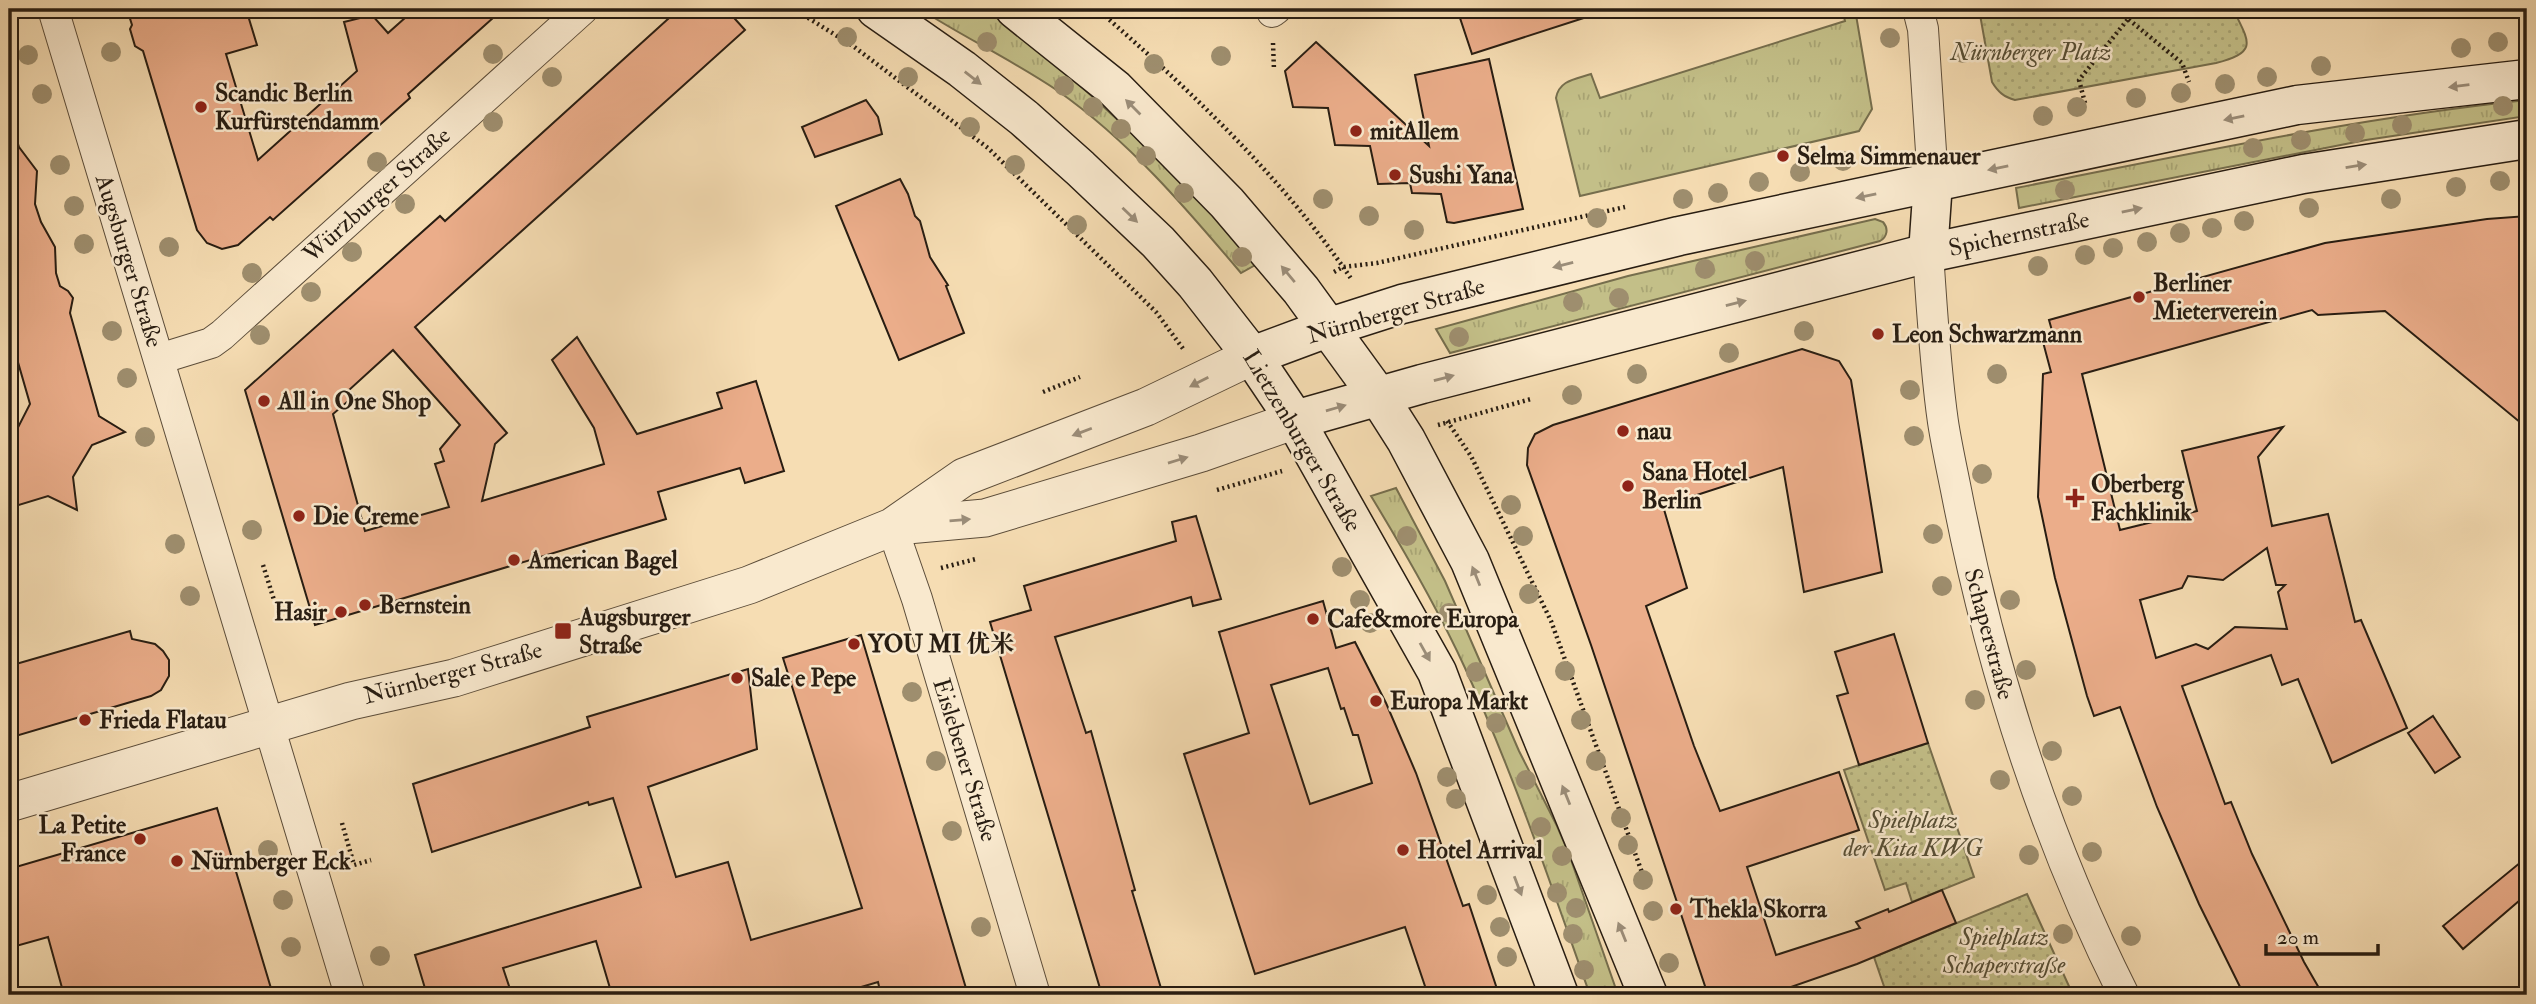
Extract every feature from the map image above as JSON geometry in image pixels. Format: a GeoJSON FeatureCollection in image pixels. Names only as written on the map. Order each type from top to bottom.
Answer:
{"type":"FeatureCollection","features":[{"type":"Feature","properties":{"kind":"main road","name":"Lietzenburger Straße"},"geometry":{"type":"LineString","coordinates":[[876,9],[962,69],[1024,118],[1080,168],[1158,242],[1195,283],[1252,356],[1295,420],[1437,672],[1559,995]]}},
{"type":"Feature","properties":{"kind":"main road"},"geometry":{"type":"LineString","coordinates":[[1015,9],[1115,89],[1227,203],[1330,327],[1378,396],[1406,440],[1470,561],[1648,995]]}},
{"type":"Feature","properties":{"kind":"main road"},"geometry":{"type":"LineString","coordinates":[[1933,182],[2297,105],[2527,79]]}},
{"type":"Feature","properties":{"kind":"main road","name":"Spichernstraße"},"geometry":{"type":"LineString","coordinates":[[1933,182],[1928,253],[2303,174],[2527,139]]}},
{"type":"Feature","properties":{"kind":"main road","name":"Nürnberger Straße"},"geometry":{"type":"LineString","coordinates":[[1252,356],[1402,304],[1586,259],[1933,182]]}},
{"type":"Feature","properties":{"kind":"main road","name":"Nürnberger Straße"},"geometry":{"type":"LineString","coordinates":[[1295,420],[1928,253]]}},
{"type":"Feature","properties":{"kind":"street","name":"Augsburger Straße"},"geometry":{"type":"LineString","coordinates":[[53,9],[350,995]]}},
{"type":"Feature","properties":{"kind":"street","name":"Würzburger Straße"},"geometry":{"type":"LineString","coordinates":[[159,359],[211,343],[222,335],[583,9]]}},
{"type":"Feature","properties":{"kind":"street"},"geometry":{"type":"LineString","coordinates":[[1919,9],[1923,29],[1933,182]]}},
{"type":"Feature","properties":{"kind":"street","name":"Schaperstraße"},"geometry":{"type":"LineString","coordinates":[[1928,253],[1943,422],[1970,559],[1993,654],[2020,747],[2055,842],[2093,933],[2124,995]]}},
{"type":"Feature","properties":{"kind":"street","name":"Nürnberger Straße"},"geometry":{"type":"LineString","coordinates":[[9,803],[351,701],[454,678],[749,585],[892,527],[964,477],[1169,397],[1252,356]]}},
{"type":"Feature","properties":{"kind":"street","name":"Nürnberger Straße"},"geometry":{"type":"LineString","coordinates":[[892,527],[985,518],[1201,453],[1295,420]]}},
{"type":"Feature","properties":{"kind":"street","name":"Eislebener Straße"},"geometry":{"type":"LineString","coordinates":[[892,527],[925,625],[1035,995]]}},
{"type":"Feature","properties":{"kind":"path"},"geometry":{"type":"LineString","coordinates":[[794,9],[853,46],[988,148],[1156,313]]}},
{"type":"Feature","properties":{"kind":"path"},"geometry":{"type":"LineString","coordinates":[[1097,9],[1144,49],[1218,123],[1288,196],[1319,235]]}},
{"type":"Feature","properties":{"kind":"path"},"geometry":{"type":"LineString","coordinates":[[2085,103],[2078,80],[2128,19],[2129,9]]}},
{"type":"Feature","properties":{"kind":"path"},"geometry":{"type":"LineString","coordinates":[[2128,19],[2182,63],[2189,82]]}},
{"type":"Feature","properties":{"kind":"path"},"geometry":{"type":"LineString","coordinates":[[1044,392],[1080,377]]}},
{"type":"Feature","properties":{"kind":"path"},"geometry":{"type":"LineString","coordinates":[[1471,456],[1564,655],[1647,884]]}},
{"type":"Feature","properties":{"kind":"path"},"geometry":{"type":"LineString","coordinates":[[263,565],[274,600]]}},
{"type":"Feature","properties":{"kind":"path"},"geometry":{"type":"LineString","coordinates":[[342,823],[354,865],[371,860]]}},
{"type":"Feature","properties":{"kind":"green space"},"geometry":{"type":"Polygon","coordinates":[[[920,9],[985,9],[1009,27],[1073,79],[1166,164],[1257,264],[1241,273],[1155,176],[1084,110],[1041,80],[920,9]]]}},
{"type":"Feature","properties":{"kind":"green space"},"geometry":{"type":"Polygon","coordinates":[[[1842,9],[1855,9],[1872,109],[1859,131],[1580,196],[1556,98],[1564,84],[1591,74],[1600,98],[1845,21],[1842,9]]]}},
{"type":"Feature","properties":{"kind":"green space","name":"Nürnberger Platz"},"geometry":{"type":"Polygon","coordinates":[[[1979,9],[2233,9],[2247,44],[2239,55],[2216,63],[2015,100],[2002,94],[1992,82],[1979,9]]]}},
{"type":"Feature","properties":{"kind":"green space"},"geometry":{"type":"Polygon","coordinates":[[[2527,100],[2527,116],[2366,140],[2019,208],[2016,188],[2335,127],[2527,100]]]}},
{"type":"Feature","properties":{"kind":"green space"},"geometry":{"type":"Polygon","coordinates":[[[1875,219],[1883,222],[1887,230],[1880,241],[1450,353],[1436,329],[1628,276],[1875,219]]]}},
{"type":"Feature","properties":{"kind":"green space"},"geometry":{"type":"Polygon","coordinates":[[[1396,488],[1445,581],[1519,751],[1557,826],[1618,995],[1590,995],[1531,830],[1483,708],[1432,602],[1371,496],[1396,488]]]}},
{"type":"Feature","properties":{"kind":"green space","name":"Spielplatz der Kita KWG"},"geometry":{"type":"Polygon","coordinates":[[[1928,743],[1974,877],[1912,902],[1906,883],[1885,890],[1844,770],[1928,743]]]}},
{"type":"Feature","properties":{"kind":"green space","name":"Spielplatz Schaperstraße"},"geometry":{"type":"Polygon","coordinates":[[[2027,894],[2073,995],[1887,995],[1874,957],[2027,894]]]}},
{"type":"Feature","properties":{"kind":"building"},"geometry":{"type":"Polygon","coordinates":[[[127,9],[246,9],[257,45],[226,54],[258,160],[357,71],[344,22],[372,15],[388,33],[415,9],[503,9],[408,94],[410,98],[273,220],[270,217],[238,245],[222,249],[207,243],[197,230],[143,51],[135,46],[127,9]]]}},
{"type":"Feature","properties":{"kind":"building"},"geometry":{"type":"Polygon","coordinates":[[[679,9],[726,9],[745,30],[415,327],[507,433],[495,444],[482,501],[604,464],[594,428],[552,360],[577,337],[637,434],[722,408],[717,393],[756,381],[784,471],[745,483],[740,468],[658,492],[666,519],[315,625],[245,390],[440,216],[445,221],[679,9]],[[393,350],[349,390],[354,396],[333,414],[365,531],[449,507],[435,464],[444,461],[440,449],[460,425],[393,350]]]}},
{"type":"Feature","properties":{"kind":"building"},"geometry":{"type":"Polygon","coordinates":[[[1457,9],[1592,9],[1593,15],[1472,54],[1457,9]]]}},
{"type":"Feature","properties":{"kind":"building"},"geometry":{"type":"Polygon","coordinates":[[[1316,42],[1429,146],[1415,75],[1489,59],[1523,209],[1454,223],[1447,222],[1441,194],[1412,193],[1410,183],[1378,184],[1370,146],[1335,145],[1328,108],[1293,107],[1285,71],[1316,42]]]}},
{"type":"Feature","properties":{"kind":"building"},"geometry":{"type":"Polygon","coordinates":[[[866,100],[878,117],[882,134],[815,157],[802,127],[866,100]]]}},
{"type":"Feature","properties":{"kind":"building"},"geometry":{"type":"Polygon","coordinates":[[[9,135],[17,141],[37,171],[35,204],[41,222],[55,247],[56,273],[60,286],[73,298],[70,313],[99,416],[125,432],[92,445],[73,477],[77,510],[48,496],[9,508],[9,445],[30,404],[9,331],[9,135]]]}},
{"type":"Feature","properties":{"kind":"building"},"geometry":{"type":"Polygon","coordinates":[[[900,179],[915,216],[920,221],[930,257],[948,285],[946,286],[964,333],[899,360],[836,206],[900,179]]]}},
{"type":"Feature","properties":{"kind":"building"},"geometry":{"type":"Polygon","coordinates":[[[2527,216],[2527,428],[2385,311],[2318,315],[2312,310],[2082,374],[2120,530],[2197,511],[2182,451],[2283,427],[2258,457],[2272,526],[2328,514],[2355,622],[2361,620],[2407,728],[2332,763],[2298,679],[2282,685],[2271,655],[2182,686],[2225,804],[2231,802],[2252,854],[2304,962],[2323,995],[2244,995],[2199,904],[2157,807],[2120,707],[2094,716],[2087,696],[2055,578],[2038,497],[2043,374],[2051,372],[2043,342],[2054,338],[2049,320],[2325,243],[2487,219],[2527,216]],[[2267,548],[2223,580],[2188,576],[2182,588],[2140,600],[2156,658],[2196,644],[2208,649],[2235,627],[2287,629],[2278,592],[2285,585],[2276,585],[2267,548]]]}},
{"type":"Feature","properties":{"kind":"building"},"geometry":{"type":"Polygon","coordinates":[[[1802,349],[1839,361],[1851,380],[1882,572],[1804,592],[1783,467],[1663,506],[1687,588],[1646,606],[1694,746],[1720,811],[1839,772],[1859,830],[1747,867],[1776,955],[1860,928],[1856,922],[1888,909],[1889,912],[1942,890],[1956,923],[1857,964],[1785,989],[1788,995],[1708,995],[1591,645],[1527,465],[1528,448],[1535,434],[1553,425],[1802,349]]]}},
{"type":"Feature","properties":{"kind":"building"},"geometry":{"type":"Polygon","coordinates":[[[1196,516],[1221,599],[1193,606],[1191,597],[1055,637],[1086,733],[1091,731],[1135,890],[1132,891],[1163,995],[1102,995],[990,622],[1031,610],[1024,586],[1176,541],[1172,522],[1196,516]]]}},
{"type":"Feature","properties":{"kind":"building"},"geometry":{"type":"Polygon","coordinates":[[[1323,601],[1336,648],[1355,642],[1386,703],[1416,773],[1463,906],[1469,904],[1499,995],[1428,995],[1405,927],[1255,974],[1184,754],[1249,733],[1219,632],[1323,601]],[[1328,668],[1271,685],[1310,804],[1372,783],[1358,735],[1353,735],[1344,708],[1341,709],[1328,668]]]}},
{"type":"Feature","properties":{"kind":"building"},"geometry":{"type":"Polygon","coordinates":[[[130,631],[132,639],[155,644],[169,660],[169,676],[161,690],[151,696],[9,738],[9,666],[130,631]]]}},
{"type":"Feature","properties":{"kind":"building"},"geometry":{"type":"Polygon","coordinates":[[[1894,634],[1928,743],[1859,765],[1837,696],[1848,693],[1835,652],[1894,634]]]}},
{"type":"Feature","properties":{"kind":"building"},"geometry":{"type":"Polygon","coordinates":[[[861,635],[968,995],[881,995],[878,982],[834,995],[612,995],[596,941],[503,968],[512,995],[427,995],[415,955],[641,887],[613,798],[589,805],[588,802],[432,852],[413,784],[590,727],[587,717],[748,669],[757,749],[648,787],[676,877],[728,862],[751,940],[862,908],[783,658],[861,635]]]}},
{"type":"Feature","properties":{"kind":"building"},"geometry":{"type":"Polygon","coordinates":[[[2433,716],[2460,757],[2435,773],[2408,733],[2433,716]]]}},
{"type":"Feature","properties":{"kind":"building"},"geometry":{"type":"Polygon","coordinates":[[[217,808],[273,995],[64,995],[48,937],[9,948],[9,869],[217,808]]]}},
{"type":"Feature","properties":{"kind":"building"},"geometry":{"type":"Polygon","coordinates":[[[2527,857],[2527,894],[2463,949],[2443,926],[2527,857]]]}},
{"type":"Feature","properties":{"kind":"place","name":"Scandic Berlin Kurfürstendamm"},"geometry":{"type":"Point","coordinates":[201,107]}},
{"type":"Feature","properties":{"kind":"place","name":"mitAllem"},"geometry":{"type":"Point","coordinates":[1356,131]}},
{"type":"Feature","properties":{"kind":"place","name":"Selma Simmenauer"},"geometry":{"type":"Point","coordinates":[1783,156]}},
{"type":"Feature","properties":{"kind":"place","name":"Sushi Yana"},"geometry":{"type":"Point","coordinates":[1395,175]}},
{"type":"Feature","properties":{"kind":"place","name":"Berliner Mieterverein"},"geometry":{"type":"Point","coordinates":[2139,297]}},
{"type":"Feature","properties":{"kind":"place","name":"Leon Schwarzmann"},"geometry":{"type":"Point","coordinates":[1878,334]}},
{"type":"Feature","properties":{"kind":"place","name":"All in One Shop"},"geometry":{"type":"Point","coordinates":[264,401]}},
{"type":"Feature","properties":{"kind":"place","name":"nau"},"geometry":{"type":"Point","coordinates":[1623,431]}},
{"type":"Feature","properties":{"kind":"place","name":"Sana Hotel Berlin"},"geometry":{"type":"Point","coordinates":[1628,486]}},
{"type":"Feature","properties":{"kind":"place","name":"Oberberg Fachklinik"},"geometry":{"type":"Point","coordinates":[2075,498]}},
{"type":"Feature","properties":{"kind":"place","name":"Die Creme"},"geometry":{"type":"Point","coordinates":[299,516]}},
{"type":"Feature","properties":{"kind":"place","name":"American Bagel"},"geometry":{"type":"Point","coordinates":[514,560]}},
{"type":"Feature","properties":{"kind":"place","name":"Bernstein"},"geometry":{"type":"Point","coordinates":[365,605]}},
{"type":"Feature","properties":{"kind":"place","name":"Hasir"},"geometry":{"type":"Point","coordinates":[341,612]}},
{"type":"Feature","properties":{"kind":"place","name":"Cafe&more Europa"},"geometry":{"type":"Point","coordinates":[1313,619]}},
{"type":"Feature","properties":{"kind":"place","name":"Augsburger Straße"},"geometry":{"type":"Point","coordinates":[563,631]}},
{"type":"Feature","properties":{"kind":"place","name":"YOU MI 优米"},"geometry":{"type":"Point","coordinates":[854,644]}},
{"type":"Feature","properties":{"kind":"place","name":"Sale e Pepe"},"geometry":{"type":"Point","coordinates":[737,678]}},
{"type":"Feature","properties":{"kind":"place","name":"Europa Markt"},"geometry":{"type":"Point","coordinates":[1376,701]}},
{"type":"Feature","properties":{"kind":"place","name":"Frieda Flatau"},"geometry":{"type":"Point","coordinates":[85,720]}},
{"type":"Feature","properties":{"kind":"place","name":"La Petite France"},"geometry":{"type":"Point","coordinates":[140,839]}},
{"type":"Feature","properties":{"kind":"place","name":"Hotel Arrival"},"geometry":{"type":"Point","coordinates":[1403,850]}},
{"type":"Feature","properties":{"kind":"place","name":"Nürnberger Eck"},"geometry":{"type":"Point","coordinates":[177,861]}},
{"type":"Feature","properties":{"kind":"place","name":"Thekla Skorra"},"geometry":{"type":"Point","coordinates":[1676,909]}}]}
